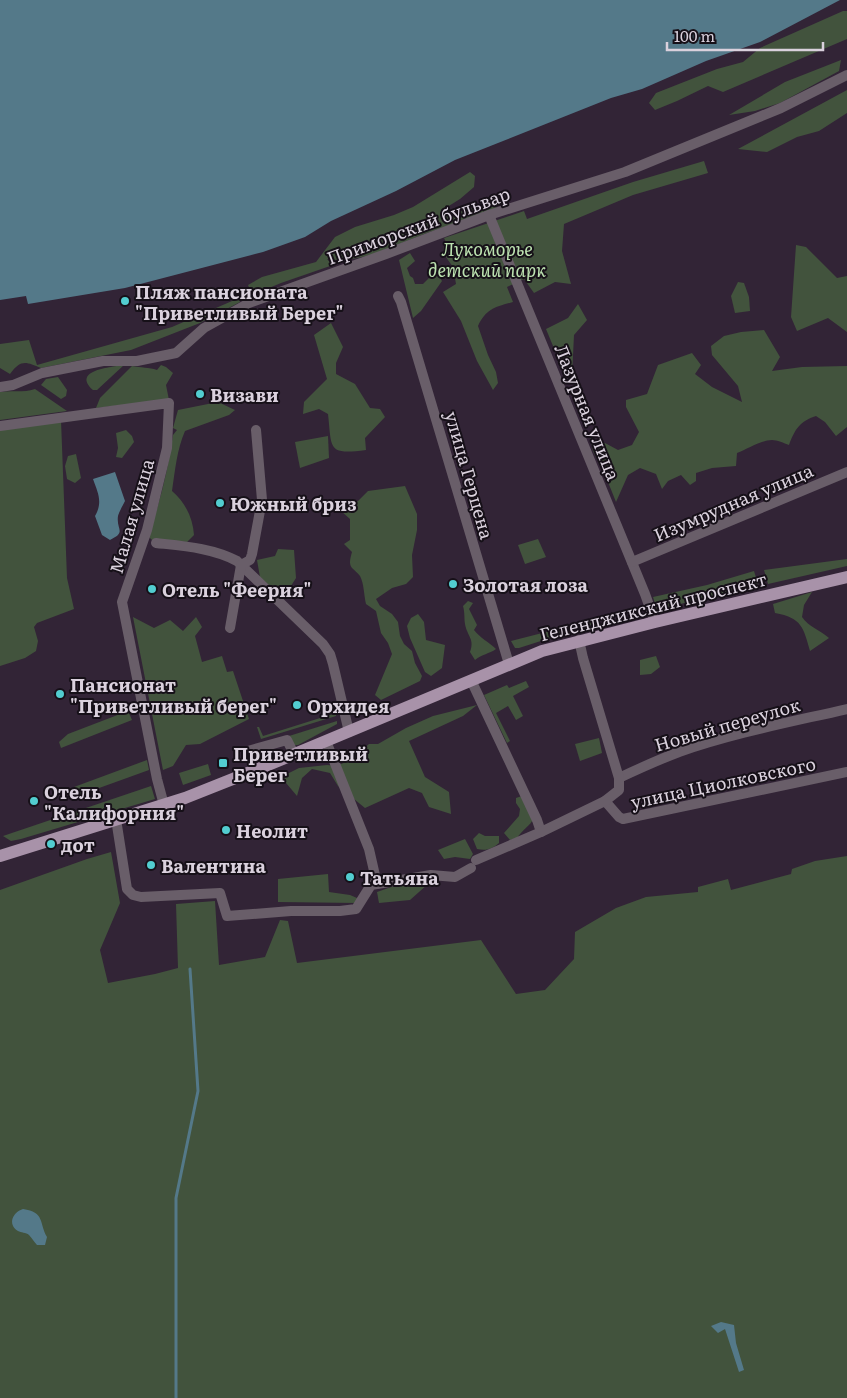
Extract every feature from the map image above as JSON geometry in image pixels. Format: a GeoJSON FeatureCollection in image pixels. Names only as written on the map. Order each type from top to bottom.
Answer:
{"type":"FeatureCollection","features":[{"type":"Feature","properties":{"kind":"main road","name":"Геленджикский проспект"},"geometry":{"type":"LineString","coordinates":[[1,852],[184,798],[349,732],[542,651],[579,640],[847,577]]}},
{"type":"Feature","properties":{"kind":"street","name":"Приморский бульвар"},"geometry":{"type":"LineString","coordinates":[[0,387],[13,385],[42,373],[103,361],[137,361],[176,353],[204,328],[244,303],[489,215],[625,172],[781,108],[847,75]]}},
{"type":"Feature","properties":{"kind":"street","name":"Лазурная улица"},"geometry":{"type":"LineString","coordinates":[[489,215],[632,562],[654,622]]}},
{"type":"Feature","properties":{"kind":"street","name":"улица Герцена"},"geometry":{"type":"LineString","coordinates":[[398,296],[509,664]]}},
{"type":"Feature","properties":{"kind":"street","name":"Малая улица"},"geometry":{"type":"LineString","coordinates":[[0,426],[169,402],[167,448],[147,530],[122,602],[157,779],[164,804]]}},
{"type":"Feature","properties":{"kind":"street"},"geometry":{"type":"LineString","coordinates":[[241,565],[250,560],[252,554],[262,500],[256,430]]}},
{"type":"Feature","properties":{"kind":"street","name":"Изумрудная улица"},"geometry":{"type":"LineString","coordinates":[[632,562],[847,472]]}},
{"type":"Feature","properties":{"kind":"street"},"geometry":{"type":"LineString","coordinates":[[156,543],[195,548],[230,557],[241,565],[323,644],[330,654],[349,732]]}},
{"type":"Feature","properties":{"kind":"street"},"geometry":{"type":"LineString","coordinates":[[230,628],[241,565]]}},
{"type":"Feature","properties":{"kind":"street"},"geometry":{"type":"LineString","coordinates":[[579,640],[619,778],[618,790],[604,801]]}},
{"type":"Feature","properties":{"kind":"street"},"geometry":{"type":"LineString","coordinates":[[471,680],[541,832]]}},
{"type":"Feature","properties":{"kind":"street","name":"Новый переулок"},"geometry":{"type":"LineString","coordinates":[[619,778],[650,763],[720,739],[847,709]]}},
{"type":"Feature","properties":{"kind":"street"},"geometry":{"type":"LineString","coordinates":[[248,752],[287,740],[294,754]]}},
{"type":"Feature","properties":{"kind":"street"},"geometry":{"type":"LineString","coordinates":[[116,819],[126,889],[133,895],[141,898],[220,893],[226,916],[356,909],[371,885],[377,884],[369,849],[326,741]]}},
{"type":"Feature","properties":{"kind":"street","name":"улица Циолковского"},"geometry":{"type":"LineString","coordinates":[[377,884],[430,875],[454,876],[473,864],[604,801],[619,817],[624,819],[847,772]]}},
{"type":"Feature","properties":{"kind":"green space"},"geometry":{"type":"Polygon","coordinates":[[[843,11],[847,11],[847,39],[723,92],[708,86],[655,110],[649,103],[656,93],[717,69],[743,62],[760,48],[843,11]]]}},
{"type":"Feature","properties":{"kind":"green space"},"geometry":{"type":"Polygon","coordinates":[[[841,60],[839,71],[780,103],[755,111],[729,115],[785,82],[841,60]]]}},
{"type":"Feature","properties":{"kind":"green space"},"geometry":{"type":"Polygon","coordinates":[[[847,90],[847,113],[819,131],[797,137],[767,152],[738,149],[847,90]]]}},
{"type":"Feature","properties":{"kind":"green space","name":"Лукоморье детский парк"},"geometry":{"type":"Polygon","coordinates":[[[704,161],[708,173],[633,195],[564,224],[562,251],[571,284],[555,282],[534,293],[524,279],[507,287],[513,302],[501,305],[488,312],[478,326],[496,372],[498,383],[493,390],[477,361],[461,321],[443,292],[456,284],[453,267],[443,253],[444,245],[447,244],[444,238],[524,211],[527,219],[633,182],[704,161]]]}},
{"type":"Feature","properties":{"kind":"green space"},"geometry":{"type":"Polygon","coordinates":[[[470,172],[475,176],[474,187],[444,209],[448,215],[478,206],[496,205],[497,213],[436,230],[365,256],[340,260],[327,259],[333,265],[252,295],[248,285],[262,277],[316,262],[335,237],[355,227],[413,207],[470,172]]]}},
{"type":"Feature","properties":{"kind":"green space"},"geometry":{"type":"Polygon","coordinates":[[[796,245],[806,247],[837,278],[847,276],[847,332],[828,318],[797,331],[791,317],[796,245]]]}},
{"type":"Feature","properties":{"kind":"green space"},"geometry":{"type":"Polygon","coordinates":[[[410,253],[415,261],[407,268],[415,284],[423,284],[431,276],[438,275],[442,281],[421,311],[413,318],[399,260],[410,253]]]}},
{"type":"Feature","properties":{"kind":"green space"},"geometry":{"type":"Polygon","coordinates":[[[738,282],[744,283],[749,297],[750,311],[735,313],[731,296],[738,282]]]}},
{"type":"Feature","properties":{"kind":"green space"},"geometry":{"type":"Polygon","coordinates":[[[239,298],[240,302],[200,323],[131,350],[41,368],[24,363],[17,366],[10,374],[0,368],[0,344],[29,340],[37,365],[172,327],[239,298]]]}},
{"type":"Feature","properties":{"kind":"green space"},"geometry":{"type":"Polygon","coordinates":[[[578,304],[587,320],[574,335],[572,376],[565,375],[546,329],[568,318],[578,304]]]}},
{"type":"Feature","properties":{"kind":"green space"},"geometry":{"type":"Polygon","coordinates":[[[331,323],[343,347],[336,363],[336,374],[355,384],[370,408],[380,409],[385,417],[365,438],[366,450],[338,450],[331,442],[328,414],[319,409],[303,414],[304,402],[327,379],[314,335],[331,323]]]}},
{"type":"Feature","properties":{"kind":"green space"},"geometry":{"type":"Polygon","coordinates":[[[764,330],[780,357],[772,371],[802,367],[847,366],[847,427],[836,436],[825,422],[816,416],[810,418],[799,426],[789,445],[772,440],[759,443],[737,453],[736,466],[712,468],[696,473],[696,481],[690,485],[681,475],[668,481],[662,489],[656,474],[640,468],[628,475],[616,502],[593,451],[590,438],[618,450],[632,445],[639,432],[626,407],[626,400],[647,394],[658,365],[692,353],[701,365],[695,374],[712,387],[742,402],[738,386],[712,355],[711,346],[724,336],[764,330]]]}},
{"type":"Feature","properties":{"kind":"green space"},"geometry":{"type":"Polygon","coordinates":[[[124,365],[97,390],[93,390],[88,383],[87,378],[96,371],[124,365]]]}},
{"type":"Feature","properties":{"kind":"green space"},"geometry":{"type":"Polygon","coordinates":[[[161,365],[173,373],[166,385],[169,400],[96,408],[100,398],[132,366],[157,370],[161,365]]]}},
{"type":"Feature","properties":{"kind":"green space"},"geometry":{"type":"Polygon","coordinates":[[[58,377],[67,390],[66,396],[61,399],[41,385],[46,379],[58,377]]]}},
{"type":"Feature","properties":{"kind":"green space"},"geometry":{"type":"Polygon","coordinates":[[[35,389],[67,411],[0,420],[0,392],[35,389]]]}},
{"type":"Feature","properties":{"kind":"green space"},"geometry":{"type":"Polygon","coordinates":[[[218,402],[235,410],[229,415],[185,431],[177,460],[172,491],[188,511],[194,535],[187,542],[152,540],[148,536],[163,486],[173,435],[177,430],[173,428],[178,410],[218,402]]]}},
{"type":"Feature","properties":{"kind":"green space"},"geometry":{"type":"Polygon","coordinates":[[[61,420],[67,578],[74,609],[37,623],[34,627],[38,641],[36,651],[25,658],[0,666],[0,429],[61,420]]]}},
{"type":"Feature","properties":{"kind":"green space"},"geometry":{"type":"Polygon","coordinates":[[[126,430],[132,436],[134,442],[122,458],[116,457],[118,448],[116,433],[126,430]]]}},
{"type":"Feature","properties":{"kind":"green space"},"geometry":{"type":"Polygon","coordinates":[[[328,436],[329,458],[300,468],[295,442],[328,436]]]}},
{"type":"Feature","properties":{"kind":"green space"},"geometry":{"type":"Polygon","coordinates":[[[76,454],[81,478],[75,483],[67,479],[65,466],[68,456],[76,454]]]}},
{"type":"Feature","properties":{"kind":"green space"},"geometry":{"type":"Polygon","coordinates":[[[405,486],[417,514],[417,530],[412,555],[413,577],[406,584],[392,588],[376,599],[380,606],[392,614],[398,622],[400,636],[404,644],[412,651],[415,663],[422,676],[420,681],[381,700],[375,695],[392,654],[388,643],[381,633],[376,611],[366,604],[360,576],[350,564],[352,552],[344,544],[350,540],[350,519],[341,511],[358,501],[368,491],[405,486]]]}},
{"type":"Feature","properties":{"kind":"green space"},"geometry":{"type":"Polygon","coordinates":[[[538,539],[546,557],[525,564],[518,545],[538,539]]]}},
{"type":"Feature","properties":{"kind":"green space"},"geometry":{"type":"Polygon","coordinates":[[[278,549],[294,550],[296,578],[289,589],[261,583],[257,560],[275,556],[278,549]]]}},
{"type":"Feature","properties":{"kind":"green space"},"geometry":{"type":"Polygon","coordinates":[[[847,559],[847,566],[768,584],[764,570],[847,559]]]}},
{"type":"Feature","properties":{"kind":"green space"},"geometry":{"type":"Polygon","coordinates":[[[754,571],[758,584],[657,610],[653,597],[707,585],[754,571]]]}},
{"type":"Feature","properties":{"kind":"green space"},"geometry":{"type":"Polygon","coordinates":[[[812,592],[804,605],[802,617],[829,638],[810,651],[800,625],[791,618],[775,613],[773,604],[812,592]]]}},
{"type":"Feature","properties":{"kind":"green space"},"geometry":{"type":"Polygon","coordinates":[[[468,601],[473,603],[469,609],[477,625],[474,630],[496,649],[475,660],[470,652],[472,644],[466,628],[463,606],[468,601]]]}},
{"type":"Feature","properties":{"kind":"green space"},"geometry":{"type":"Polygon","coordinates":[[[418,614],[424,622],[426,640],[445,645],[442,668],[431,676],[425,672],[410,638],[407,626],[411,618],[418,614]]]}},
{"type":"Feature","properties":{"kind":"green space"},"geometry":{"type":"Polygon","coordinates":[[[133,617],[154,628],[170,620],[183,631],[196,617],[202,627],[195,636],[202,662],[222,656],[227,672],[233,671],[249,719],[200,744],[186,745],[173,766],[163,770],[133,617]]]}},
{"type":"Feature","properties":{"kind":"green space"},"geometry":{"type":"Polygon","coordinates":[[[593,620],[594,624],[519,648],[515,648],[511,641],[593,620]]]}},
{"type":"Feature","properties":{"kind":"green space"},"geometry":{"type":"Polygon","coordinates":[[[656,656],[660,667],[651,674],[640,675],[640,660],[656,656]]]}},
{"type":"Feature","properties":{"kind":"green space"},"geometry":{"type":"Polygon","coordinates":[[[526,681],[529,687],[513,696],[523,716],[516,720],[508,706],[496,713],[510,741],[507,743],[484,695],[507,685],[509,688],[526,681]]]}},
{"type":"Feature","properties":{"kind":"green space"},"geometry":{"type":"Polygon","coordinates":[[[477,705],[463,716],[409,741],[425,777],[449,792],[451,814],[429,807],[422,793],[409,788],[365,808],[338,786],[330,773],[312,769],[302,778],[297,796],[281,777],[299,768],[336,766],[351,760],[369,744],[378,744],[406,728],[433,716],[477,705]]]}},
{"type":"Feature","properties":{"kind":"green space"},"geometry":{"type":"Polygon","coordinates":[[[128,711],[132,720],[61,748],[59,742],[68,734],[128,711]]]}},
{"type":"Feature","properties":{"kind":"green space"},"geometry":{"type":"Polygon","coordinates":[[[336,713],[336,716],[261,739],[257,727],[259,727],[263,736],[336,713]]]}},
{"type":"Feature","properties":{"kind":"green space"},"geometry":{"type":"Polygon","coordinates":[[[337,721],[337,724],[298,745],[294,745],[289,736],[337,721]]]}},
{"type":"Feature","properties":{"kind":"green space"},"geometry":{"type":"Polygon","coordinates":[[[599,738],[602,753],[580,761],[575,744],[599,738]]]}},
{"type":"Feature","properties":{"kind":"green space"},"geometry":{"type":"Polygon","coordinates":[[[147,760],[149,770],[77,796],[74,787],[147,760]]]}},
{"type":"Feature","properties":{"kind":"green space"},"geometry":{"type":"Polygon","coordinates":[[[208,764],[211,775],[183,785],[179,773],[208,764]]]}},
{"type":"Feature","properties":{"kind":"green space"},"geometry":{"type":"Polygon","coordinates":[[[151,786],[155,799],[21,839],[11,841],[3,836],[151,786]]]}},
{"type":"Feature","properties":{"kind":"green space"},"geometry":{"type":"Polygon","coordinates":[[[522,796],[534,818],[517,838],[510,840],[504,833],[519,816],[520,809],[516,803],[516,798],[522,796]]]}},
{"type":"Feature","properties":{"kind":"green space"},"geometry":{"type":"Polygon","coordinates":[[[479,833],[485,836],[499,836],[499,843],[489,849],[477,849],[473,839],[479,833]]]}},
{"type":"Feature","properties":{"kind":"green space"},"geometry":{"type":"Polygon","coordinates":[[[465,839],[473,854],[470,859],[455,857],[444,859],[438,850],[465,839]]]}},
{"type":"Feature","properties":{"kind":"green space"},"geometry":{"type":"Polygon","coordinates":[[[111,852],[120,903],[100,950],[108,983],[178,968],[176,904],[215,901],[219,965],[265,957],[280,920],[288,921],[297,963],[481,940],[516,994],[545,990],[574,959],[575,932],[616,908],[646,897],[698,892],[698,887],[728,879],[731,890],[791,874],[792,869],[815,861],[847,856],[847,1398],[0,1398],[0,890],[111,852]]]}},
{"type":"Feature","properties":{"kind":"green space"},"geometry":{"type":"Polygon","coordinates":[[[328,874],[329,892],[350,895],[357,898],[358,903],[278,902],[278,879],[328,874]]]}},
{"type":"Feature","properties":{"kind":"green space"},"geometry":{"type":"Polygon","coordinates":[[[417,878],[428,884],[410,900],[379,903],[377,892],[417,878]]]}},
{"type":"Feature","properties":{"kind":"water"},"geometry":{"type":"Polygon","coordinates":[[[0,0],[840,0],[760,42],[706,61],[642,89],[611,98],[455,160],[396,191],[331,221],[305,237],[263,252],[125,288],[28,304],[26,296],[0,300],[0,0]]]}},
{"type":"Feature","properties":{"kind":"water"},"geometry":{"type":"Polygon","coordinates":[[[115,472],[125,501],[118,516],[119,533],[110,540],[102,535],[95,516],[99,502],[93,479],[115,472]]]}},
{"type":"Feature","properties":{"kind":"water"},"geometry":{"type":"Polygon","coordinates":[[[23,1209],[30,1210],[38,1215],[47,1237],[45,1245],[37,1245],[28,1234],[19,1232],[13,1225],[14,1215],[23,1209]]]}},
{"type":"Feature","properties":{"kind":"water"},"geometry":{"type":"Polygon","coordinates":[[[721,1322],[734,1325],[736,1343],[744,1370],[739,1372],[725,1329],[718,1333],[711,1326],[721,1322]]]}},
{"type":"Feature","properties":{"kind":"waterway"},"geometry":{"type":"LineString","coordinates":[[176,1398],[176,1198],[198,1091],[190,969]]}},
{"type":"Feature","properties":{"kind":"place","name":"Пляж пансионата \"Приветливый Берег\""},"geometry":{"type":"Point","coordinates":[125,301]}},
{"type":"Feature","properties":{"kind":"place","name":"Визави"},"geometry":{"type":"Point","coordinates":[200,394]}},
{"type":"Feature","properties":{"kind":"place","name":"Южный бриз"},"geometry":{"type":"Point","coordinates":[220,503]}},
{"type":"Feature","properties":{"kind":"place","name":"Золотая лоза"},"geometry":{"type":"Point","coordinates":[453,584]}},
{"type":"Feature","properties":{"kind":"place","name":"Отель \"Феерия\""},"geometry":{"type":"Point","coordinates":[152,589]}},
{"type":"Feature","properties":{"kind":"place","name":"Пансионат \"Приветливый берег\""},"geometry":{"type":"Point","coordinates":[60,694]}},
{"type":"Feature","properties":{"kind":"place","name":"Орхидея"},"geometry":{"type":"Point","coordinates":[297,705]}},
{"type":"Feature","properties":{"kind":"place","name":"Приветливый Берег"},"geometry":{"type":"Point","coordinates":[223,763]}},
{"type":"Feature","properties":{"kind":"place","name":"Отель \"Калифорния\""},"geometry":{"type":"Point","coordinates":[34,801]}},
{"type":"Feature","properties":{"kind":"place","name":"Неолит"},"geometry":{"type":"Point","coordinates":[226,830]}},
{"type":"Feature","properties":{"kind":"place","name":"дот"},"geometry":{"type":"Point","coordinates":[51,844]}},
{"type":"Feature","properties":{"kind":"place","name":"Валентина"},"geometry":{"type":"Point","coordinates":[151,865]}},
{"type":"Feature","properties":{"kind":"place","name":"Татьяна"},"geometry":{"type":"Point","coordinates":[350,877]}}]}
